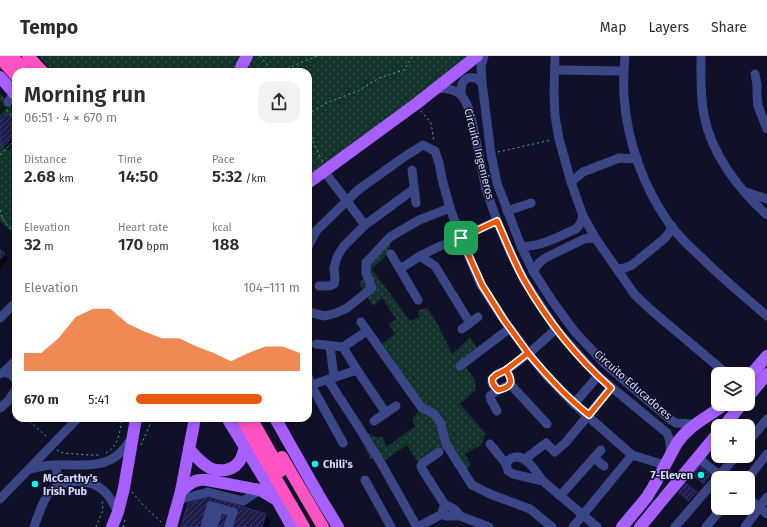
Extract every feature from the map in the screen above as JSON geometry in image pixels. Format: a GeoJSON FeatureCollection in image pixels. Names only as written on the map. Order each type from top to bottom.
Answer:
{"type":"FeatureCollection","features":[{"type":"Feature","properties":{"kind":"highway"},"geometry":{"type":"LineString","coordinates":[[29,57],[39,68]]}},
{"type":"Feature","properties":{"kind":"highway"},"geometry":{"type":"LineString","coordinates":[[4,59],[20,68]]}},
{"type":"Feature","properties":{"kind":"highway"},"geometry":{"type":"LineString","coordinates":[[4,59],[12,70]]}},
{"type":"Feature","properties":{"kind":"highway"},"geometry":{"type":"LineString","coordinates":[[243,422],[304,527]]}},
{"type":"Feature","properties":{"kind":"highway"},"geometry":{"type":"LineString","coordinates":[[253,422],[314,527]]}},
{"type":"Feature","properties":{"kind":"highway"},"geometry":{"type":"LineString","coordinates":[[262,422],[323,527]]}},
{"type":"Feature","properties":{"kind":"main road"},"geometry":{"type":"LineString","coordinates":[[241,68],[247,56]]}},
{"type":"Feature","properties":{"kind":"main road"},"geometry":{"type":"LineString","coordinates":[[312,180],[416,104],[477,56]]}},
{"type":"Feature","properties":{"kind":"main road"},"geometry":{"type":"LineString","coordinates":[[0,76],[12,95]]}},
{"type":"Feature","properties":{"kind":"main road"},"geometry":{"type":"LineString","coordinates":[[755,370],[767,356]]}},
{"type":"Feature","properties":{"kind":"main road"},"geometry":{"type":"LineString","coordinates":[[755,389],[767,374]]}},
{"type":"Feature","properties":{"kind":"main road"},"geometry":{"type":"LineString","coordinates":[[622,527],[647,497],[681,437],[694,424],[716,411]]}},
{"type":"Feature","properties":{"kind":"main road"},"geometry":{"type":"LineString","coordinates":[[728,419],[736,411]]}},
{"type":"Feature","properties":{"kind":"main road"},"geometry":{"type":"LineString","coordinates":[[711,415],[718,419]]}},
{"type":"Feature","properties":{"kind":"main road"},"geometry":{"type":"LineString","coordinates":[[112,527],[118,512],[124,488],[132,438],[136,422]]}},
{"type":"Feature","properties":{"kind":"main road"},"geometry":{"type":"LineString","coordinates":[[168,526],[180,495],[194,422]]}},
{"type":"Feature","properties":{"kind":"main road"},"geometry":{"type":"LineString","coordinates":[[229,422],[292,527]]}},
{"type":"Feature","properties":{"kind":"main road"},"geometry":{"type":"LineString","coordinates":[[277,422],[338,527]]}},
{"type":"Feature","properties":{"kind":"main road"},"geometry":{"type":"LineString","coordinates":[[640,527],[711,442]]}},
{"type":"Feature","properties":{"kind":"main road"},"geometry":{"type":"LineString","coordinates":[[189,450],[211,468],[222,470],[230,469],[237,464],[242,457],[245,447]]}},
{"type":"Feature","properties":{"kind":"main road"},"geometry":{"type":"LineString","coordinates":[[668,461],[667,473],[670,478],[680,479]]}},
{"type":"Feature","properties":{"kind":"main road"},"geometry":{"type":"LineString","coordinates":[[180,495],[193,481],[199,480],[260,490],[277,500]]}},
{"type":"Feature","properties":{"kind":"street"},"geometry":{"type":"LineString","coordinates":[[240,68],[242,56]]}},
{"type":"Feature","properties":{"kind":"street","name":"Circuito Educadores"},"geometry":{"type":"LineString","coordinates":[[484,56],[482,66],[482,83],[491,154],[497,183],[521,246],[533,271],[571,326],[603,362],[671,420],[694,424]]}},
{"type":"Feature","properties":{"kind":"street"},"geometry":{"type":"LineString","coordinates":[[555,56],[555,116],[559,138],[571,182],[583,216],[596,239],[635,295],[719,367]]}},
{"type":"Feature","properties":{"kind":"street"},"geometry":{"type":"LineString","coordinates":[[625,56],[623,71],[624,95],[628,127],[645,181],[657,204],[672,226],[690,247],[767,316]]}},
{"type":"Feature","properties":{"kind":"street"},"geometry":{"type":"LineString","coordinates":[[701,56],[700,87],[704,115],[712,141],[724,166],[757,206],[767,215]]}},
{"type":"Feature","properties":{"kind":"street"},"geometry":{"type":"LineString","coordinates":[[554,70],[623,71]]}},
{"type":"Feature","properties":{"kind":"street"},"geometry":{"type":"LineString","coordinates":[[755,74],[758,106],[767,130]]}},
{"type":"Feature","properties":{"kind":"street"},"geometry":{"type":"LineString","coordinates":[[461,95],[462,86],[465,80],[476,78],[482,83]]}},
{"type":"Feature","properties":{"kind":"street"},"geometry":{"type":"LineString","coordinates":[[757,85],[767,84]]}},
{"type":"Feature","properties":{"kind":"street","name":"Circuito Ingenieros"},"geometry":{"type":"LineString","coordinates":[[437,88],[454,90],[465,100],[470,112],[486,188],[497,221],[524,280],[556,329],[598,376],[667,433]]}},
{"type":"Feature","properties":{"kind":"street"},"geometry":{"type":"LineString","coordinates":[[312,239],[316,231],[358,190],[404,157],[423,145],[435,151],[440,163],[442,179],[450,208],[461,238],[482,285],[510,328],[545,374],[574,404],[589,415],[632,455],[668,461],[671,446],[667,433],[674,430],[676,422]]}},
{"type":"Feature","properties":{"kind":"street"},"geometry":{"type":"LineString","coordinates":[[571,182],[583,172],[619,158],[637,159]]}},
{"type":"Feature","properties":{"kind":"street"},"geometry":{"type":"LineString","coordinates":[[325,170],[365,225]]}},
{"type":"Feature","properties":{"kind":"street"},"geometry":{"type":"LineString","coordinates":[[412,170],[416,203]]}},
{"type":"Feature","properties":{"kind":"street"},"geometry":{"type":"LineString","coordinates":[[320,286],[329,286],[334,284],[334,268],[337,257],[343,248],[365,225],[414,189]]}},
{"type":"Feature","properties":{"kind":"street"},"geometry":{"type":"LineString","coordinates":[[744,191],[767,199]]}},
{"type":"Feature","properties":{"kind":"street"},"geometry":{"type":"LineString","coordinates":[[507,211],[531,203]]}},
{"type":"Feature","properties":{"kind":"street"},"geometry":{"type":"LineString","coordinates":[[312,313],[325,316],[347,308],[372,288],[366,273],[366,263],[390,237],[419,220],[450,208]]}},
{"type":"Feature","properties":{"kind":"street"},"geometry":{"type":"LineString","coordinates":[[521,246],[529,247],[537,245],[576,229],[583,216]]}},
{"type":"Feature","properties":{"kind":"street"},"geometry":{"type":"LineString","coordinates":[[400,269],[436,248],[497,221]]}},
{"type":"Feature","properties":{"kind":"street"},"geometry":{"type":"LineString","coordinates":[[617,269],[632,265],[664,239],[672,226]]}},
{"type":"Feature","properties":{"kind":"street"},"geometry":{"type":"LineString","coordinates":[[533,271],[545,258],[584,239],[596,239]]}},
{"type":"Feature","properties":{"kind":"street"},"geometry":{"type":"LineString","coordinates":[[434,266],[436,248]]}},
{"type":"Feature","properties":{"kind":"street"},"geometry":{"type":"LineString","coordinates":[[391,254],[418,300]]}},
{"type":"Feature","properties":{"kind":"street"},"geometry":{"type":"LineString","coordinates":[[420,256],[434,266],[470,323]]}},
{"type":"Feature","properties":{"kind":"street"},"geometry":{"type":"LineString","coordinates":[[0,318],[12,306]]}},
{"type":"Feature","properties":{"kind":"street"},"geometry":{"type":"LineString","coordinates":[[462,329],[478,317]]}},
{"type":"Feature","properties":{"kind":"street"},"geometry":{"type":"LineString","coordinates":[[361,322],[421,407],[434,414],[441,424],[446,444],[472,485],[490,494],[530,509],[552,527]]}},
{"type":"Feature","properties":{"kind":"street"},"geometry":{"type":"LineString","coordinates":[[460,366],[510,328]]}},
{"type":"Feature","properties":{"kind":"street"},"geometry":{"type":"LineString","coordinates":[[498,390],[492,383],[492,379],[528,353],[556,329]]}},
{"type":"Feature","properties":{"kind":"street"},"geometry":{"type":"LineString","coordinates":[[316,344],[343,348],[367,331]]}},
{"type":"Feature","properties":{"kind":"street"},"geometry":{"type":"LineString","coordinates":[[330,346],[331,379],[418,527],[442,514],[446,516],[460,516],[489,527]]}},
{"type":"Feature","properties":{"kind":"street"},"geometry":{"type":"LineString","coordinates":[[343,348],[386,413]]}},
{"type":"Feature","properties":{"kind":"street"},"geometry":{"type":"LineString","coordinates":[[2,373],[12,364]]}},
{"type":"Feature","properties":{"kind":"street"},"geometry":{"type":"LineString","coordinates":[[312,385],[357,370]]}},
{"type":"Feature","properties":{"kind":"street"},"geometry":{"type":"LineString","coordinates":[[497,411],[490,400],[490,396],[492,393],[503,389],[510,384],[511,377],[506,370]]}},
{"type":"Feature","properties":{"kind":"street"},"geometry":{"type":"LineString","coordinates":[[2,373],[12,375]]}},
{"type":"Feature","properties":{"kind":"street"},"geometry":{"type":"LineString","coordinates":[[574,404],[598,376]]}},
{"type":"Feature","properties":{"kind":"street"},"geometry":{"type":"LineString","coordinates":[[510,384],[547,424]]}},
{"type":"Feature","properties":{"kind":"street"},"geometry":{"type":"LineString","coordinates":[[525,459],[546,443],[555,452],[566,442],[611,388]]}},
{"type":"Feature","properties":{"kind":"street"},"geometry":{"type":"LineString","coordinates":[[312,391],[343,443]]}},
{"type":"Feature","properties":{"kind":"street"},"geometry":{"type":"LineString","coordinates":[[0,408],[12,395]]}},
{"type":"Feature","properties":{"kind":"street"},"geometry":{"type":"LineString","coordinates":[[374,421],[396,406]]}},
{"type":"Feature","properties":{"kind":"street"},"geometry":{"type":"LineString","coordinates":[[755,434],[767,419]]}},
{"type":"Feature","properties":{"kind":"street"},"geometry":{"type":"LineString","coordinates":[[0,499],[74,422]]}},
{"type":"Feature","properties":{"kind":"street"},"geometry":{"type":"LineString","coordinates":[[30,469],[54,465],[95,464],[104,462],[119,454],[132,438]]}},
{"type":"Feature","properties":{"kind":"street"},"geometry":{"type":"LineString","coordinates":[[490,444],[506,464],[508,471],[512,474],[543,481]]}},
{"type":"Feature","properties":{"kind":"street"},"geometry":{"type":"LineString","coordinates":[[560,496],[601,450]]}},
{"type":"Feature","properties":{"kind":"street"},"geometry":{"type":"LineString","coordinates":[[439,452],[421,466],[446,505],[451,506],[460,516]]}},
{"type":"Feature","properties":{"kind":"street"},"geometry":{"type":"LineString","coordinates":[[754,471],[767,454]]}},
{"type":"Feature","properties":{"kind":"street"},"geometry":{"type":"LineString","coordinates":[[573,527],[632,455]]}},
{"type":"Feature","properties":{"kind":"street"},"geometry":{"type":"LineString","coordinates":[[506,464],[510,459],[517,457],[525,459],[543,481],[597,527]]}},
{"type":"Feature","properties":{"kind":"street"},"geometry":{"type":"LineString","coordinates":[[594,458],[604,466]]}},
{"type":"Feature","properties":{"kind":"street"},"geometry":{"type":"LineString","coordinates":[[698,458],[714,471]]}},
{"type":"Feature","properties":{"kind":"street"},"geometry":{"type":"LineString","coordinates":[[54,465],[58,475],[58,486]]}},
{"type":"Feature","properties":{"kind":"street"},"geometry":{"type":"LineString","coordinates":[[365,480],[391,527]]}},
{"type":"Feature","properties":{"kind":"street"},"geometry":{"type":"LineString","coordinates":[[34,527],[45,498],[58,486],[67,483],[91,483],[98,486],[105,491],[118,512]]}},
{"type":"Feature","properties":{"kind":"street"},"geometry":{"type":"LineString","coordinates":[[675,527],[711,489]]}},
{"type":"Feature","properties":{"kind":"street"},"geometry":{"type":"LineString","coordinates":[[180,495],[208,492],[225,499],[243,501],[260,490]]}},
{"type":"Feature","properties":{"kind":"street"},"geometry":{"type":"LineString","coordinates":[[745,527],[767,497]]}},
{"type":"Feature","properties":{"kind":"street"},"geometry":{"type":"LineString","coordinates":[[755,504],[767,514]]}},
{"type":"Feature","properties":{"kind":"street"},"geometry":{"type":"LineString","coordinates":[[442,514],[442,509],[446,505]]}},
{"type":"Feature","properties":{"kind":"street"},"geometry":{"type":"LineString","coordinates":[[205,527],[212,506],[233,512],[228,527]]}},
{"type":"Feature","properties":{"kind":"street"},"geometry":{"type":"LineString","coordinates":[[213,527],[220,512],[217,527]]}},
{"type":"Feature","properties":{"kind":"street"},"geometry":{"type":"LineString","coordinates":[[706,527],[716,515]]}},
{"type":"Feature","properties":{"kind":"path"},"geometry":{"type":"LineString","coordinates":[[260,56],[270,68]]}},
{"type":"Feature","properties":{"kind":"path"},"geometry":{"type":"LineString","coordinates":[[288,68],[317,56]]}},
{"type":"Feature","properties":{"kind":"path"},"geometry":{"type":"LineString","coordinates":[[312,111],[326,103],[358,92],[379,78],[404,70],[413,56]]}},
{"type":"Feature","properties":{"kind":"path"},"geometry":{"type":"LineString","coordinates":[[416,104],[431,123],[435,151]]}},
{"type":"Feature","properties":{"kind":"path"},"geometry":{"type":"LineString","coordinates":[[312,137],[325,170]]}},
{"type":"Feature","properties":{"kind":"path"},"geometry":{"type":"LineString","coordinates":[[491,154],[559,138]]}},
{"type":"Feature","properties":{"kind":"path"},"geometry":{"type":"LineString","coordinates":[[0,152],[1,154],[12,143]]}},
{"type":"Feature","properties":{"kind":"path"},"geometry":{"type":"LineString","coordinates":[[0,210],[4,223],[12,230]]}},
{"type":"Feature","properties":{"kind":"path"},"geometry":{"type":"LineString","coordinates":[[30,422],[54,443],[57,449],[63,453],[89,455],[103,454],[109,451],[116,443],[120,435],[122,422]]}},
{"type":"Feature","properties":{"kind":"path"},"geometry":{"type":"LineString","coordinates":[[124,488],[131,491],[143,505],[168,526]]}},
{"type":"Feature","properties":{"kind":"path"},"geometry":{"type":"LineString","coordinates":[[279,514],[323,489]]}},
{"type":"Feature","properties":{"kind":"path"},"geometry":{"type":"LineString","coordinates":[[96,527],[102,510],[103,501]]}},
{"type":"Feature","properties":{"kind":"green space"},"geometry":{"type":"Polygon","coordinates":[[[39,56],[476,56],[312,178],[312,68],[50,68],[39,56]]]}},
{"type":"Feature","properties":{"kind":"green space"},"geometry":{"type":"Polygon","coordinates":[[[0,93],[12,107],[12,232],[0,221],[0,93]]]}},
{"type":"Feature","properties":{"kind":"green space"},"geometry":{"type":"Polygon","coordinates":[[[388,239],[391,240],[389,251],[372,269],[410,321],[419,317],[418,310],[427,308],[437,323],[452,354],[470,337],[479,351],[463,363],[475,380],[476,390],[460,404],[486,434],[481,445],[465,454],[471,465],[461,473],[445,449],[425,463],[417,461],[407,445],[381,463],[377,457],[370,459],[361,438],[366,432],[375,437],[382,437],[387,447],[415,426],[412,419],[420,409],[376,348],[395,334],[389,324],[396,319],[382,298],[373,306],[359,284],[364,277],[361,260],[388,239]]]}},
{"type":"Feature","properties":{"kind":"building"},"geometry":{"type":"Polygon","coordinates":[[[3,113],[12,119],[12,137],[3,147],[0,142],[0,116],[3,113]]]}},
{"type":"Feature","properties":{"kind":"building"},"geometry":{"type":"Polygon","coordinates":[[[0,249],[5,254],[0,259],[0,249]]]}},
{"type":"Feature","properties":{"kind":"building","name":"7-Eleven"},"geometry":{"type":"Polygon","coordinates":[[[699,466],[710,475],[704,484],[692,474],[699,466]]]}},
{"type":"Feature","properties":{"kind":"building"},"geometry":{"type":"Polygon","coordinates":[[[685,483],[697,492],[689,501],[677,491],[685,483]]]}},
{"type":"Feature","properties":{"kind":"building"},"geometry":{"type":"Polygon","coordinates":[[[208,496],[266,514],[262,527],[181,527],[188,504],[208,496]]]}},
{"type":"Feature","properties":{"kind":"place","name":"Chili's"},"geometry":{"type":"Point","coordinates":[315,464]}},
{"type":"Feature","properties":{"kind":"place","name":"7-Eleven"},"geometry":{"type":"Point","coordinates":[701,475]}},
{"type":"Feature","properties":{"kind":"place","name":"McCarthy's Irish Pub"},"geometry":{"type":"Point","coordinates":[35,484]}},
{"type":"Feature","properties":{"kind":"route"},"geometry":{"type":"LineString","coordinates":[[461,238],[482,285],[504,320],[528,353],[506,370],[496,375],[492,379],[492,383],[498,390],[503,389],[510,384],[511,377],[506,370],[528,353],[545,374],[574,404],[589,415],[611,388],[598,376],[556,329],[524,280],[497,221],[461,238]]}}]}
